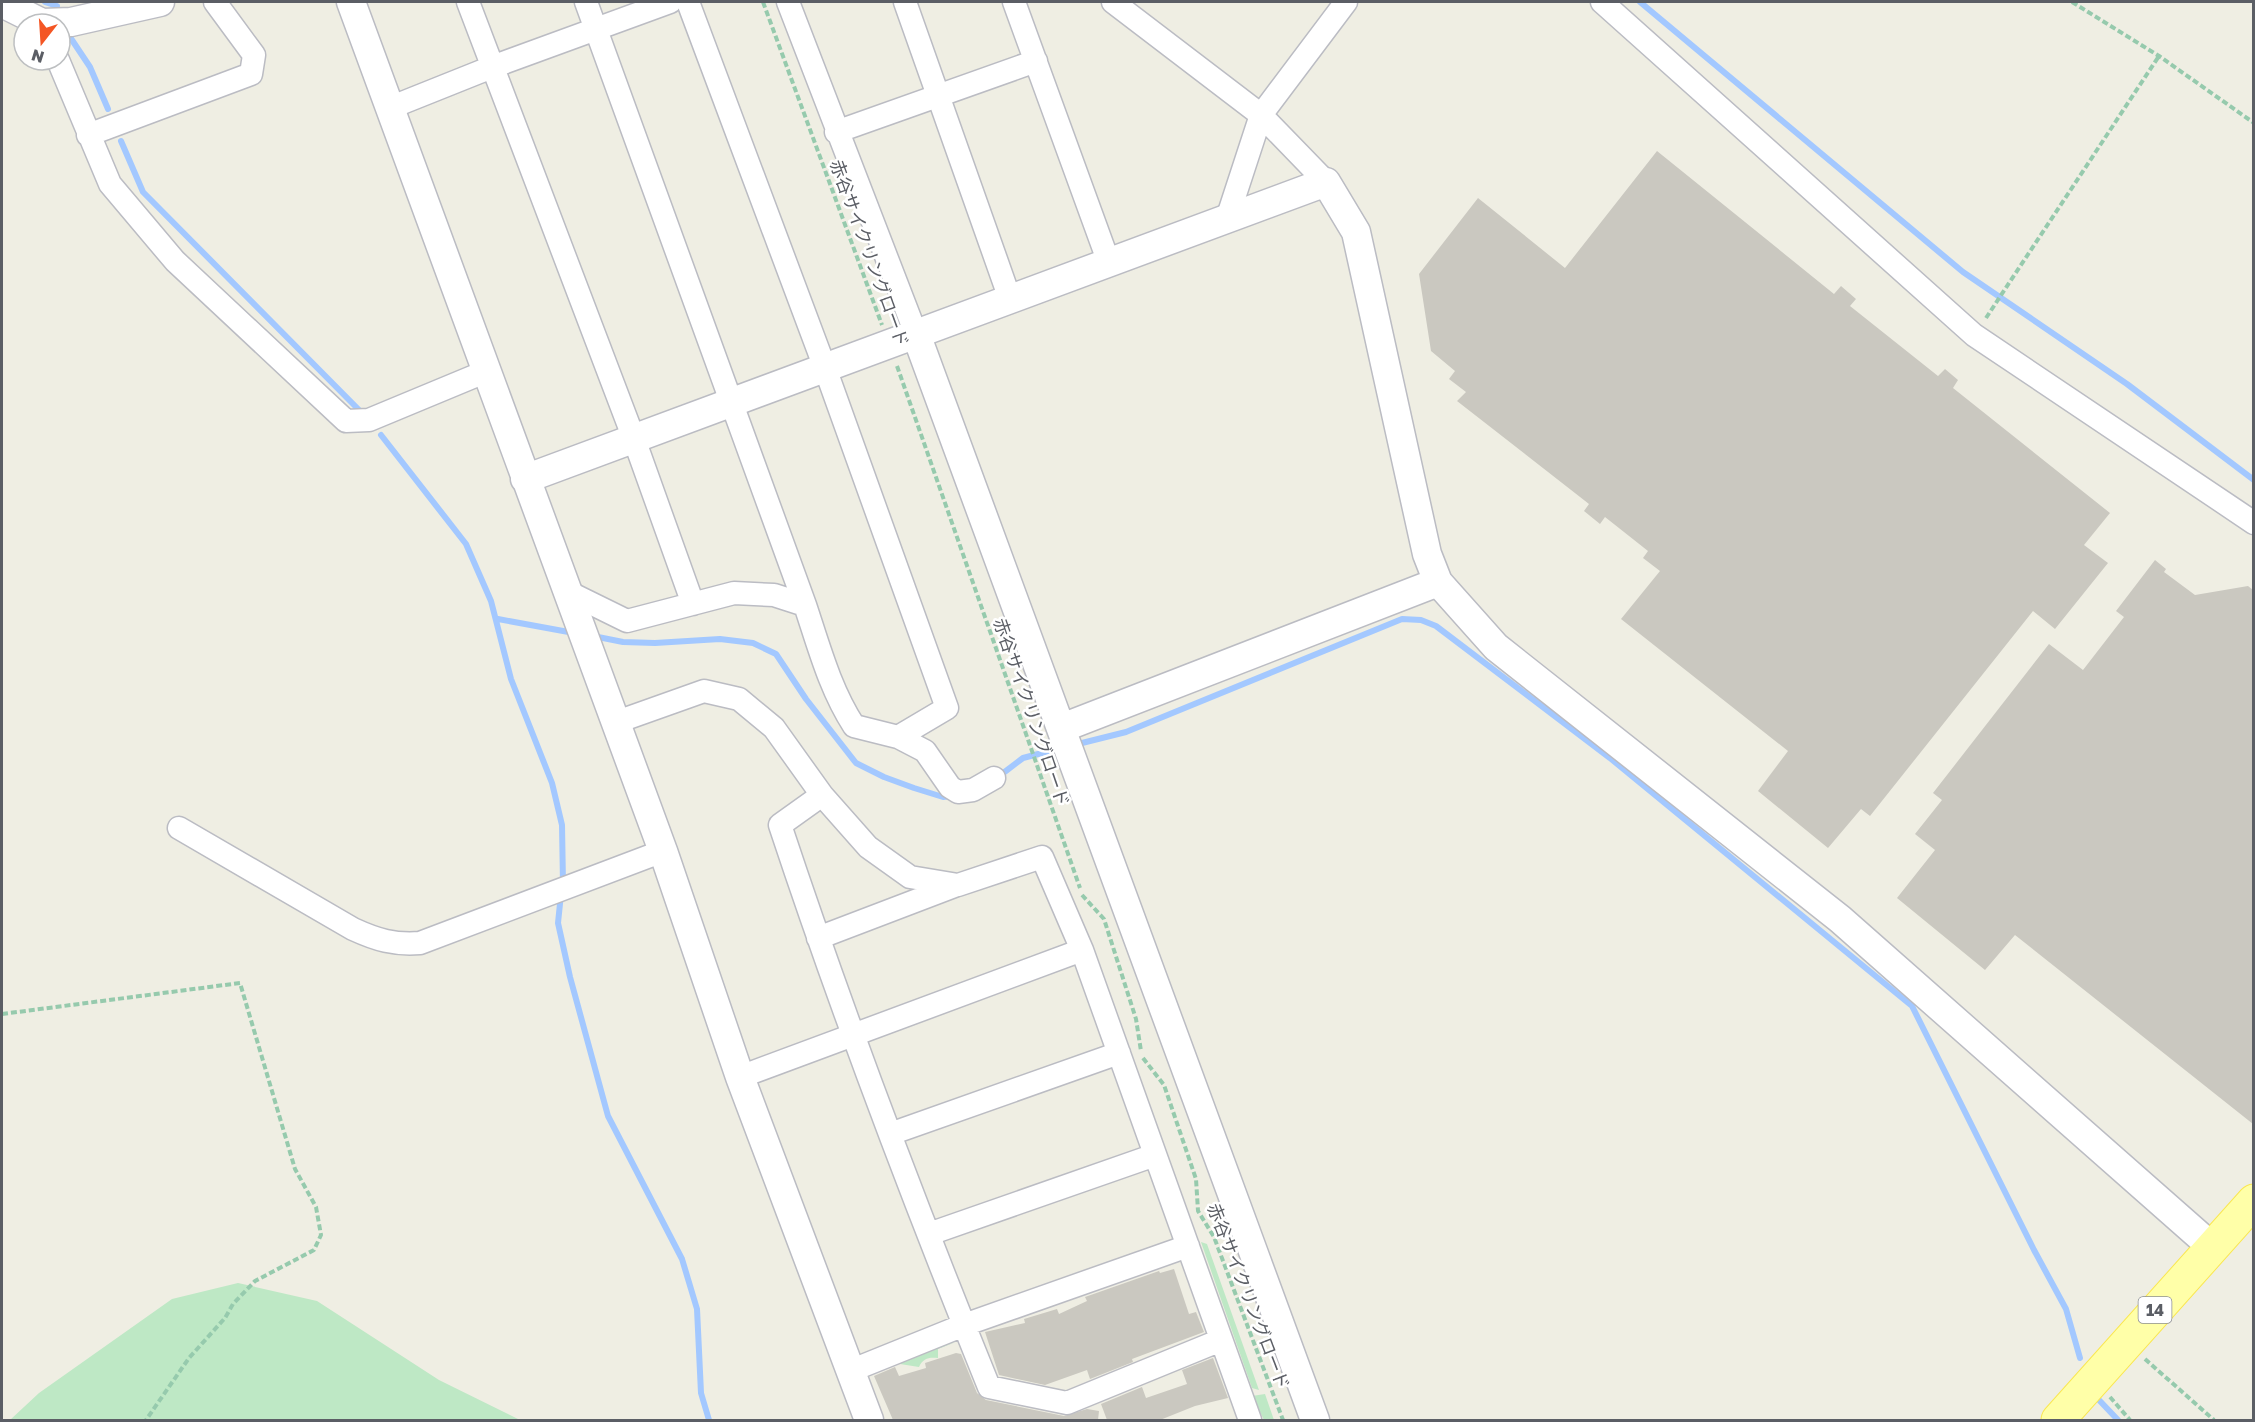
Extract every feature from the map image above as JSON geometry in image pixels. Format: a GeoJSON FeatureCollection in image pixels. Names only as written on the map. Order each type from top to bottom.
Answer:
{"type":"FeatureCollection","features":[{"type":"Feature","properties":{"kind":"main road","name":"14"},"geometry":{"type":"LineString","coordinates":[[2058,1420],[2253,1201]]}},
{"type":"Feature","properties":{"kind":"street"},"geometry":{"type":"LineString","coordinates":[[72,22],[160,2]]}},
{"type":"Feature","properties":{"kind":"street"},"geometry":{"type":"LineString","coordinates":[[88,135],[251,74],[254,55],[215,2]]}},
{"type":"Feature","properties":{"kind":"street"},"geometry":{"type":"LineString","coordinates":[[351,2],[392,107],[525,479],[663,851],[740,1077],[869,1420]]}},
{"type":"Feature","properties":{"kind":"street"},"geometry":{"type":"LineString","coordinates":[[468,2],[634,439],[693,604]]}},
{"type":"Feature","properties":{"kind":"street"},"geometry":{"type":"LineString","coordinates":[[586,2],[733,402],[829,680],[840,705],[854,726],[898,737],[925,751],[950,787],[958,792],[973,790],[994,777]]}},
{"type":"Feature","properties":{"kind":"street"},"geometry":{"type":"LineString","coordinates":[[392,107],[492,67],[670,2]]}},
{"type":"Feature","properties":{"kind":"street"},"geometry":{"type":"LineString","coordinates":[[688,2],[825,368],[947,708],[898,737]]}},
{"type":"Feature","properties":{"kind":"street"},"geometry":{"type":"LineString","coordinates":[[788,2],[836,132],[916,334],[1315,1420]]}},
{"type":"Feature","properties":{"kind":"street"},"geometry":{"type":"LineString","coordinates":[[905,2],[1010,299]]}},
{"type":"Feature","properties":{"kind":"street"},"geometry":{"type":"LineString","coordinates":[[1014,2],[1109,262]]}},
{"type":"Feature","properties":{"kind":"street"},"geometry":{"type":"LineString","coordinates":[[1113,2],[1262,115],[1326,182],[1356,232],[1427,554],[1438,582],[1496,647],[1840,919],[2212,1247]]}},
{"type":"Feature","properties":{"kind":"street"},"geometry":{"type":"LineString","coordinates":[[1227,219],[1262,115],[1346,2]]}},
{"type":"Feature","properties":{"kind":"street"},"geometry":{"type":"LineString","coordinates":[[1602,2],[1974,335],[2253,523]]}},
{"type":"Feature","properties":{"kind":"street"},"geometry":{"type":"LineString","coordinates":[[2,3],[20,12]]}},
{"type":"Feature","properties":{"kind":"street"},"geometry":{"type":"LineString","coordinates":[[836,132],[1036,61]]}},
{"type":"Feature","properties":{"kind":"street"},"geometry":{"type":"LineString","coordinates":[[62,72],[110,184],[175,261],[346,421],[369,420],[487,371]]}},
{"type":"Feature","properties":{"kind":"street"},"geometry":{"type":"LineString","coordinates":[[525,479],[1326,182]]}},
{"type":"Feature","properties":{"kind":"street"},"geometry":{"type":"LineString","coordinates":[[1062,728],[1438,582]]}},
{"type":"Feature","properties":{"kind":"street"},"geometry":{"type":"LineString","coordinates":[[566,591],[627,621],[734,593],[774,595],[805,605]]}},
{"type":"Feature","properties":{"kind":"street"},"geometry":{"type":"LineString","coordinates":[[614,723],[704,691],[739,699],[774,728],[822,795],[868,847],[910,877],[958,885]]}},
{"type":"Feature","properties":{"kind":"street"},"geometry":{"type":"LineString","coordinates":[[822,795],[780,825],[818,938],[890,1134],[989,1388],[1067,1402],[1221,1340]]}},
{"type":"Feature","properties":{"kind":"street"},"geometry":{"type":"LineString","coordinates":[[179,828],[353,929],[379,941],[397,945],[420,943],[663,851]]}},
{"type":"Feature","properties":{"kind":"street"},"geometry":{"type":"LineString","coordinates":[[818,938],[958,885],[1042,858],[1082,950],[1250,1420]]}},
{"type":"Feature","properties":{"kind":"street"},"geometry":{"type":"LineString","coordinates":[[740,1077],[1082,950]]}},
{"type":"Feature","properties":{"kind":"street"},"geometry":{"type":"LineString","coordinates":[[890,1134],[1119,1053]]}},
{"type":"Feature","properties":{"kind":"street"},"geometry":{"type":"LineString","coordinates":[[929,1233],[1155,1155]]}},
{"type":"Feature","properties":{"kind":"street"},"geometry":{"type":"LineString","coordinates":[[850,1371],[964,1325],[1188,1246]]}},
{"type":"Feature","properties":{"kind":"path","name":"赤谷サイクリングロード"},"geometry":{"type":"LineString","coordinates":[[763,2],[889,344],[1082,895],[1104,918],[1136,1019],[1142,1056],[1164,1085],[1196,1179],[1198,1211],[1214,1237],[1283,1420]]}},
{"type":"Feature","properties":{"kind":"path"},"geometry":{"type":"LineString","coordinates":[[2072,2],[2159,56],[2253,123]]}},
{"type":"Feature","properties":{"kind":"path"},"geometry":{"type":"LineString","coordinates":[[1974,335],[2159,56]]}},
{"type":"Feature","properties":{"kind":"path"},"geometry":{"type":"LineString","coordinates":[[2,1014],[240,983],[295,1169],[316,1207],[321,1235],[314,1250],[255,1281],[233,1304],[225,1318],[189,1358],[146,1420]]}},
{"type":"Feature","properties":{"kind":"path"},"geometry":{"type":"LineString","coordinates":[[2126,1342],[2214,1420]]}},
{"type":"Feature","properties":{"kind":"green space"},"geometry":{"type":"Polygon","coordinates":[[[1201,1242],[1207,1244],[1259,1390],[1252,1388],[1201,1242]]]}},
{"type":"Feature","properties":{"kind":"green space"},"geometry":{"type":"Polygon","coordinates":[[[238,1283],[317,1301],[439,1380],[520,1420],[10,1420],[39,1393],[172,1299],[238,1283]]]}},
{"type":"Feature","properties":{"kind":"green space"},"geometry":{"type":"Polygon","coordinates":[[[956,1342],[938,1349],[938,1358],[927,1359],[919,1367],[900,1364],[898,1361],[956,1342]]]}},
{"type":"Feature","properties":{"kind":"green space"},"geometry":{"type":"Polygon","coordinates":[[[1265,1394],[1274,1420],[1264,1420],[1252,1396],[1265,1394]]]}},
{"type":"Feature","properties":{"kind":"building"},"geometry":{"type":"Polygon","coordinates":[[[1657,151],[1834,294],[1841,286],[1856,299],[1850,306],[1938,376],[1945,369],[1958,380],[1953,388],[2110,513],[2084,545],[2108,563],[2055,629],[2033,611],[1870,816],[1861,809],[1828,848],[1758,791],[1788,751],[1621,619],[1660,571],[1643,558],[1648,551],[1605,517],[1600,524],[1584,511],[1589,504],[1457,401],[1466,392],[1449,379],[1455,371],[1431,351],[1419,274],[1478,198],[1565,268],[1657,151]]]}},
{"type":"Feature","properties":{"kind":"building"},"geometry":{"type":"Polygon","coordinates":[[[2155,560],[2166,569],[2164,572],[2195,595],[2248,586],[2253,590],[2253,1124],[2015,935],[1985,970],[1897,898],[1935,850],[1915,834],[1942,800],[1933,793],[2049,644],[2083,670],[2124,617],[2116,611],[2155,560]]]}},
{"type":"Feature","properties":{"kind":"building"},"geometry":{"type":"Polygon","coordinates":[[[1174,1269],[1189,1314],[1196,1312],[1204,1332],[1132,1359],[1133,1362],[1090,1379],[1087,1370],[1045,1385],[999,1375],[985,1332],[1025,1323],[1024,1319],[1057,1309],[1059,1314],[1087,1301],[1085,1297],[1159,1271],[1160,1273],[1174,1269]]]}},
{"type":"Feature","properties":{"kind":"building"},"geometry":{"type":"Polygon","coordinates":[[[956,1353],[961,1354],[977,1393],[986,1400],[1064,1416],[1087,1409],[1099,1411],[1098,1420],[893,1420],[874,1376],[895,1367],[899,1376],[926,1368],[925,1363],[956,1353]]]}},
{"type":"Feature","properties":{"kind":"building"},"geometry":{"type":"Polygon","coordinates":[[[1213,1358],[1228,1398],[1195,1406],[1160,1420],[1107,1420],[1101,1404],[1142,1387],[1146,1398],[1187,1384],[1182,1370],[1213,1358]]]}},
{"type":"Feature","properties":{"kind":"waterway"},"geometry":{"type":"LineString","coordinates":[[45,2],[57,6]]}},
{"type":"Feature","properties":{"kind":"waterway"},"geometry":{"type":"LineString","coordinates":[[1640,2],[1963,272],[2127,384],[2254,480]]}},
{"type":"Feature","properties":{"kind":"waterway"},"geometry":{"type":"LineString","coordinates":[[72,40],[90,67],[108,109]]}},
{"type":"Feature","properties":{"kind":"waterway"},"geometry":{"type":"LineString","coordinates":[[121,141],[143,192],[363,414]]}},
{"type":"Feature","properties":{"kind":"waterway"},"geometry":{"type":"LineString","coordinates":[[381,435],[466,544],[491,601],[511,679],[552,783],[562,825],[563,884]]}},
{"type":"Feature","properties":{"kind":"waterway"},"geometry":{"type":"LineString","coordinates":[[498,619],[574,633]]}},
{"type":"Feature","properties":{"kind":"waterway"},"geometry":{"type":"LineString","coordinates":[[1074,745],[1126,732],[1402,619],[1421,620],[1436,626],[1610,758],[1912,1006],[2066,1309],[2080,1358]]}},
{"type":"Feature","properties":{"kind":"waterway"},"geometry":{"type":"LineString","coordinates":[[593,636],[623,642],[655,643],[720,639],[753,643],[776,654],[806,699],[856,763],[914,788],[943,797],[952,796]]}},
{"type":"Feature","properties":{"kind":"waterway"},"geometry":{"type":"LineString","coordinates":[[998,777],[1023,758],[1061,748]]}},
{"type":"Feature","properties":{"kind":"waterway"},"geometry":{"type":"LineString","coordinates":[[561,894],[558,923],[570,977],[608,1116],[682,1259],[697,1309],[701,1393],[709,1420]]}},
{"type":"Feature","properties":{"kind":"waterway"},"geometry":{"type":"LineString","coordinates":[[2099,1400],[2118,1420]]}}]}
